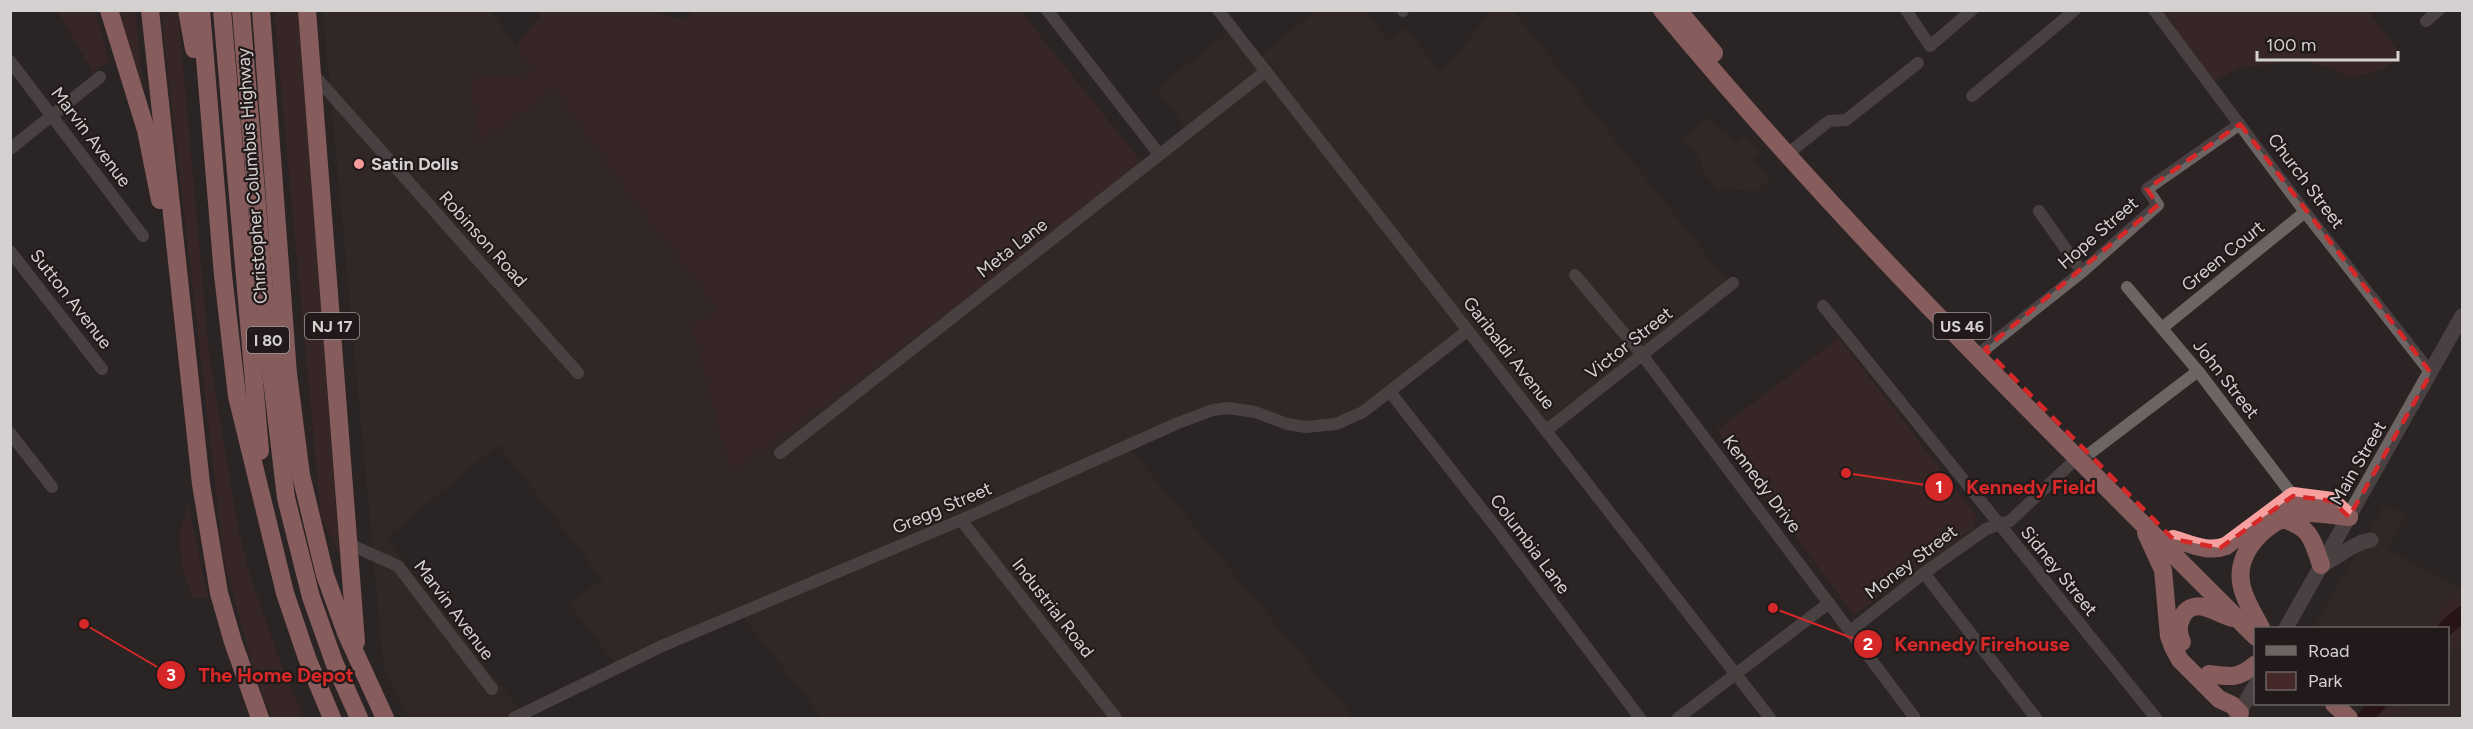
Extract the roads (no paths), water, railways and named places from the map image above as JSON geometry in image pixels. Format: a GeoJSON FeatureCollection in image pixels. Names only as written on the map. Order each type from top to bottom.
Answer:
{"type":"FeatureCollection","features":[{"type":"Feature","properties":{"kind":"highway"},"geometry":{"type":"LineString","coordinates":[[109,10],[146,129],[185,333]]}},
{"type":"Feature","properties":{"kind":"highway"},"geometry":{"type":"LineString","coordinates":[[150,10],[201,484],[219,592],[233,642],[259,717]]}},
{"type":"Feature","properties":{"kind":"highway"},"geometry":{"type":"LineString","coordinates":[[187,10],[215,175]]}},
{"type":"Feature","properties":{"kind":"highway","name":"Christopher Columbus Highway"},"geometry":{"type":"LineString","coordinates":[[201,10],[236,387],[268,529],[295,626],[329,712]]}},
{"type":"Feature","properties":{"kind":"highway","name":"Christopher Columbus Highway"},"geometry":{"type":"LineString","coordinates":[[222,10],[254,393],[268,529]]}},
{"type":"Feature","properties":{"kind":"highway","name":"Christopher Columbus Highway"},"geometry":{"type":"LineString","coordinates":[[241,10],[269,351],[281,464],[302,563],[334,662],[360,718]]}},
{"type":"Feature","properties":{"kind":"highway","name":"Christopher Columbus Highway"},"geometry":{"type":"LineString","coordinates":[[261,10],[296,442],[316,542],[346,633],[385,718]]}},
{"type":"Feature","properties":{"kind":"highway","name":"NJ 17"},"geometry":{"type":"LineString","coordinates":[[307,10],[349,544],[360,718]]}},
{"type":"Feature","properties":{"kind":"highway","name":"US 46"},"geometry":{"type":"LineString","coordinates":[[1662,10],[1735,97],[1851,227],[2083,456],[2173,539],[2259,627]]}},
{"type":"Feature","properties":{"kind":"highway","name":"US 46"},"geometry":{"type":"LineString","coordinates":[[1682,12],[1795,148],[1985,349],[2142,522],[2254,635]]}},
{"type":"Feature","properties":{"kind":"highway"},"geometry":{"type":"LineString","coordinates":[[2173,539],[2207,549],[2220,549],[2293,496],[2332,501],[2349,517]]}},
{"type":"Feature","properties":{"kind":"highway"},"geometry":{"type":"LineString","coordinates":[[2260,627],[2241,582],[2242,566],[2253,542],[2283,519],[2304,513],[2349,517]]}},
{"type":"Feature","properties":{"kind":"highway"},"geometry":{"type":"LineString","coordinates":[[2283,519],[2294,522],[2310,533],[2321,565]]}},
{"type":"Feature","properties":{"kind":"highway"},"geometry":{"type":"LineString","coordinates":[[2142,522],[2163,570],[2169,636],[2173,647],[2180,660],[2219,699],[2236,712]]}},
{"type":"Feature","properties":{"kind":"highway"},"geometry":{"type":"LineString","coordinates":[[2236,712],[2228,691],[2189,655],[2178,633],[2181,617],[2187,610],[2202,606],[2240,621]]}},
{"type":"Feature","properties":{"kind":"highway"},"geometry":{"type":"LineString","coordinates":[[2209,674],[2232,677],[2245,673],[2254,665]]}},
{"type":"Feature","properties":{"kind":"main road","name":"Main Street"},"geometry":{"type":"LineString","coordinates":[[2287,627],[2463,316]]}},
{"type":"Feature","properties":{"kind":"main road"},"geometry":{"type":"LineString","coordinates":[[2321,565],[2339,557],[2353,544],[2371,540]]}},
{"type":"Feature","properties":{"kind":"main road"},"geometry":{"type":"LineString","coordinates":[[2236,712],[2254,687]]}},
{"type":"Feature","properties":{"kind":"street"},"geometry":{"type":"LineString","coordinates":[[1047,10],[1159,154]]}},
{"type":"Feature","properties":{"kind":"street","name":"Garibaldi Avenue"},"geometry":{"type":"LineString","coordinates":[[1218,10],[1770,718]]}},
{"type":"Feature","properties":{"kind":"street"},"geometry":{"type":"LineString","coordinates":[[1906,10],[1930,46],[1972,10]]}},
{"type":"Feature","properties":{"kind":"street"},"geometry":{"type":"LineString","coordinates":[[1972,96],[2075,10]]}},
{"type":"Feature","properties":{"kind":"street","name":"Church Street"},"geometry":{"type":"LineString","coordinates":[[2154,10],[2305,212],[2431,373]]}},
{"type":"Feature","properties":{"kind":"street"},"geometry":{"type":"LineString","coordinates":[[2426,21],[2439,10]]}},
{"type":"Feature","properties":{"kind":"street","name":"Marvin Avenue"},"geometry":{"type":"LineString","coordinates":[[10,61],[143,236]]}},
{"type":"Feature","properties":{"kind":"street"},"geometry":{"type":"LineString","coordinates":[[1795,148],[1829,121],[1846,120],[1918,63]]}},
{"type":"Feature","properties":{"kind":"street","name":"Meta Lane"},"geometry":{"type":"LineString","coordinates":[[780,453],[1266,71]]}},
{"type":"Feature","properties":{"kind":"street","name":"Robinson Road"},"geometry":{"type":"LineString","coordinates":[[313,74],[578,373]]}},
{"type":"Feature","properties":{"kind":"street"},"geometry":{"type":"LineString","coordinates":[[10,149],[100,77]]}},
{"type":"Feature","properties":{"kind":"street","name":"Hope Street"},"geometry":{"type":"LineString","coordinates":[[1985,349],[2082,272],[2158,205],[2147,189],[2240,124]]}},
{"type":"Feature","properties":{"kind":"street"},"geometry":{"type":"LineString","coordinates":[[2039,211],[2082,272]]}},
{"type":"Feature","properties":{"kind":"street","name":"Green Court"},"geometry":{"type":"LineString","coordinates":[[2162,328],[2305,212]]}},
{"type":"Feature","properties":{"kind":"street","name":"Sutton Avenue"},"geometry":{"type":"LineString","coordinates":[[10,251],[102,369]]}},
{"type":"Feature","properties":{"kind":"street","name":"Kennedy Drive"},"geometry":{"type":"LineString","coordinates":[[1575,275],[1643,356],[1914,718]]}},
{"type":"Feature","properties":{"kind":"street","name":"Victor Street"},"geometry":{"type":"LineString","coordinates":[[1547,430],[1733,283]]}},
{"type":"Feature","properties":{"kind":"street","name":"John Street"},"geometry":{"type":"LineString","coordinates":[[2127,287],[2198,371],[2293,496]]}},
{"type":"Feature","properties":{"kind":"street","name":"Sidney Street"},"geometry":{"type":"LineString","coordinates":[[1823,306],[2156,718]]}},
{"type":"Feature","properties":{"kind":"street","name":"Gregg Street"},"geometry":{"type":"LineString","coordinates":[[514,718],[662,645],[961,520],[1178,423],[1213,410],[1241,409],[1287,424],[1323,426],[1351,418],[1390,392],[1467,331]]}},
{"type":"Feature","properties":{"kind":"street","name":"Money Street"},"geometry":{"type":"LineString","coordinates":[[1850,631],[1924,573],[1986,529],[2010,521],[2083,456],[2198,371]]}},
{"type":"Feature","properties":{"kind":"street","name":"Columbia Lane"},"geometry":{"type":"LineString","coordinates":[[1390,392],[1640,718]]}},
{"type":"Feature","properties":{"kind":"street"},"geometry":{"type":"LineString","coordinates":[[10,433],[52,487]]}},
{"type":"Feature","properties":{"kind":"street","name":"Industrial Road"},"geometry":{"type":"LineString","coordinates":[[961,520],[1116,718]]}},
{"type":"Feature","properties":{"kind":"street","name":"Marvin Avenue"},"geometry":{"type":"LineString","coordinates":[[349,544],[398,566],[492,689]]}},
{"type":"Feature","properties":{"kind":"street"},"geometry":{"type":"LineString","coordinates":[[1924,573],[2036,718]]}},
{"type":"Feature","properties":{"kind":"street"},"geometry":{"type":"LineString","coordinates":[[1678,718],[1829,603]]}},
{"type":"Feature","properties":{"kind":"waterway"},"geometry":{"type":"LineString","coordinates":[[2447,627],[2462,614]]}},
{"type":"Feature","properties":{"kind":"waterway"},"geometry":{"type":"LineString","coordinates":[[2365,718],[2377,705]]}},
{"type":"Feature","properties":{"kind":"place","name":"Satin Dolls"},"geometry":{"type":"Point","coordinates":[359,164]}},
{"type":"Feature","properties":{"kind":"place","name":"Kennedy Field"},"geometry":{"type":"Point","coordinates":[1846,473]}},
{"type":"Feature","properties":{"kind":"place","name":"Kennedy Firehouse"},"geometry":{"type":"Point","coordinates":[1773,608]}},
{"type":"Feature","properties":{"kind":"place","name":"The Home Depot"},"geometry":{"type":"Point","coordinates":[84,624]}}]}
